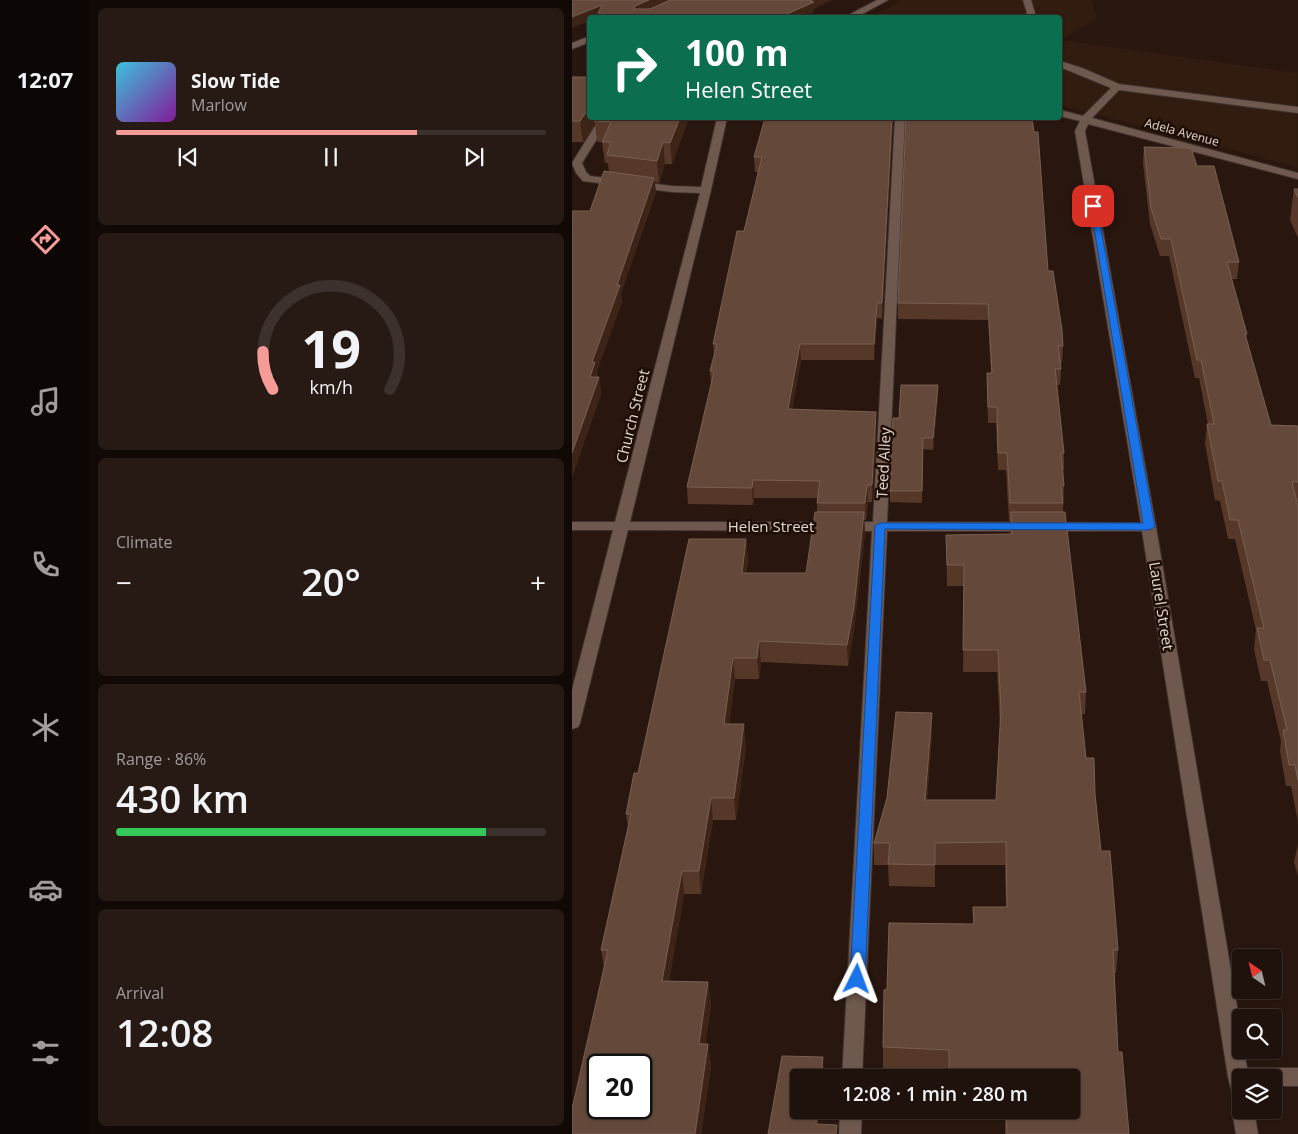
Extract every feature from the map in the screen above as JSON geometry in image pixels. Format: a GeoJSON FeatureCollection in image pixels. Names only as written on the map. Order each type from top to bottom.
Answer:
{"type":"FeatureCollection","features":[{"type":"Feature","properties":{"kind":"street"},"geometry":{"type":"LineString","coordinates":[[853,15],[884,0]]}},
{"type":"Feature","properties":{"kind":"street"},"geometry":{"type":"LineString","coordinates":[[1026,0],[1030,15]]}},
{"type":"Feature","properties":{"kind":"street"},"geometry":{"type":"LineString","coordinates":[[572,46],[587,40]]}},
{"type":"Feature","properties":{"kind":"street"},"geometry":{"type":"LineString","coordinates":[[1062,65],[1080,70],[1116,87],[1298,110]]}},
{"type":"Feature","properties":{"kind":"street"},"geometry":{"type":"LineString","coordinates":[[1085,120],[1116,87]]}},
{"type":"Feature","properties":{"kind":"street","name":"Adela Avenue"},"geometry":{"type":"LineString","coordinates":[[1062,114],[1298,176]]}},
{"type":"Feature","properties":{"kind":"street"},"geometry":{"type":"LineString","coordinates":[[604,120],[577,163],[581,173],[587,179],[672,189],[706,190]]}},
{"type":"Feature","properties":{"kind":"street","name":"Church Street"},"geometry":{"type":"LineString","coordinates":[[572,723],[706,190],[722,120]]}},
{"type":"Feature","properties":{"kind":"street","name":"Teed Alley"},"geometry":{"type":"LineString","coordinates":[[852,1069],[900,120]]}},
{"type":"Feature","properties":{"kind":"street","name":"Laurel Street"},"geometry":{"type":"LineString","coordinates":[[1085,120],[1080,131],[1149,527],[1236,1069]]}},
{"type":"Feature","properties":{"kind":"street","name":"Helen Street"},"geometry":{"type":"LineString","coordinates":[[572,526],[1149,527]]}},
{"type":"Feature","properties":{"kind":"street"},"geometry":{"type":"LineString","coordinates":[[1282,1079],[1298,1077]]}},
{"type":"Feature","properties":{"kind":"street"},"geometry":{"type":"LineString","coordinates":[[850,1134],[851,1119]]}},
{"type":"Feature","properties":{"kind":"street"},"geometry":{"type":"LineString","coordinates":[[1244,1119],[1247,1134]]}},
{"type":"Feature","properties":{"kind":"shaded area"},"geometry":{"type":"Polygon","coordinates":[[[903,0],[1092,0],[1097,19],[1062,39],[1062,15],[873,15],[903,0]]]}},
{"type":"Feature","properties":{"kind":"shaded area"},"geometry":{"type":"Polygon","coordinates":[[[1062,40],[1297,73],[1297,167],[1062,106],[1062,40]]]}},
{"type":"Feature","properties":{"kind":"building"},"geometry":{"type":"Polygon","coordinates":[[[572,0],[649,0],[635,6],[634,9],[650,9],[670,0],[812,0],[810,1],[814,2],[785,15],[597,15],[602,5],[572,17],[572,0]]]}},
{"type":"Feature","properties":{"kind":"building"},"geometry":{"type":"Polygon","coordinates":[[[572,77],[587,77],[587,111],[580,121],[572,121],[572,77]]]}},
{"type":"Feature","properties":{"kind":"building"},"geometry":{"type":"Polygon","coordinates":[[[679,120],[670,143],[663,142],[657,161],[607,155],[611,142],[602,142],[611,122],[594,121],[679,120]]]}},
{"type":"Feature","properties":{"kind":"building"},"geometry":{"type":"Polygon","coordinates":[[[764,120],[892,120],[882,303],[877,303],[874,344],[800,344],[788,409],[876,412],[872,485],[867,485],[865,503],[817,503],[820,481],[753,480],[752,488],[687,487],[714,372],[710,371],[717,344],[713,344],[737,231],[744,231],[762,157],[754,157],[764,120]]]}},
{"type":"Feature","properties":{"kind":"building"},"geometry":{"type":"Polygon","coordinates":[[[906,120],[1032,120],[1034,132],[1038,132],[1048,271],[1053,271],[1062,330],[1063,346],[1058,346],[1061,369],[1055,369],[1064,453],[1061,453],[1064,486],[1061,486],[1063,503],[1010,503],[1007,453],[998,453],[997,407],[988,407],[987,373],[992,373],[988,304],[898,303],[906,120]]]}},
{"type":"Feature","properties":{"kind":"building"},"geometry":{"type":"Polygon","coordinates":[[[1144,147],[1191,148],[1197,166],[1214,166],[1239,262],[1227,262],[1271,425],[1298,426],[1298,482],[1292,482],[1298,506],[1298,780],[1295,765],[1289,765],[1283,730],[1287,730],[1270,660],[1264,660],[1257,628],[1264,628],[1238,520],[1230,520],[1222,481],[1218,481],[1207,424],[1214,424],[1201,360],[1197,360],[1171,239],[1161,239],[1151,208],[1144,147]]]}},
{"type":"Feature","properties":{"kind":"building"},"geometry":{"type":"Polygon","coordinates":[[[604,171],[654,178],[617,285],[620,285],[592,362],[595,362],[590,377],[599,377],[572,453],[572,211],[590,211],[604,171]]]}},
{"type":"Feature","properties":{"kind":"building"},"geometry":{"type":"Polygon","coordinates":[[[1294,189],[1298,189],[1298,198],[1294,189]]]}},
{"type":"Feature","properties":{"kind":"building"},"geometry":{"type":"Polygon","coordinates":[[[901,385],[938,385],[933,438],[923,438],[922,491],[890,491],[893,418],[899,418],[901,385]]]}},
{"type":"Feature","properties":{"kind":"building"},"geometry":{"type":"Polygon","coordinates":[[[815,512],[864,512],[854,607],[847,645],[759,641],[757,658],[733,658],[724,724],[744,724],[734,798],[711,798],[699,871],[682,871],[662,981],[708,982],[699,1044],[708,1044],[695,1134],[572,1134],[572,1109],[608,950],[601,950],[631,814],[626,814],[634,773],[638,773],[689,539],[746,539],[742,573],[806,573],[815,512]]]}},
{"type":"Feature","properties":{"kind":"building"},"geometry":{"type":"Polygon","coordinates":[[[1011,512],[1065,512],[1086,692],[1079,692],[1086,758],[1094,758],[1095,794],[1101,851],[1110,851],[1118,950],[1113,950],[1118,1052],[1122,1052],[1129,1134],[1007,1134],[1006,1119],[1080,1119],[1080,1069],[949,1069],[949,1050],[883,1047],[884,990],[887,989],[889,923],[974,924],[973,907],[1007,907],[1006,842],[935,843],[935,865],[888,864],[890,843],[874,843],[887,798],[896,712],[932,713],[925,800],[996,800],[1001,709],[998,650],[963,650],[964,565],[947,565],[946,535],[1012,534],[1011,512]]]}},
{"type":"Feature","properties":{"kind":"building"},"geometry":{"type":"Polygon","coordinates":[[[782,1056],[823,1057],[822,1069],[790,1069],[790,1119],[816,1119],[816,1124],[837,1125],[836,1134],[768,1134],[782,1056]]]}},
{"type":"Feature","properties":{"kind":"route"},"geometry":{"type":"LineString","coordinates":[[857,979],[880,526],[1149,527],[1093,206]]}}]}
